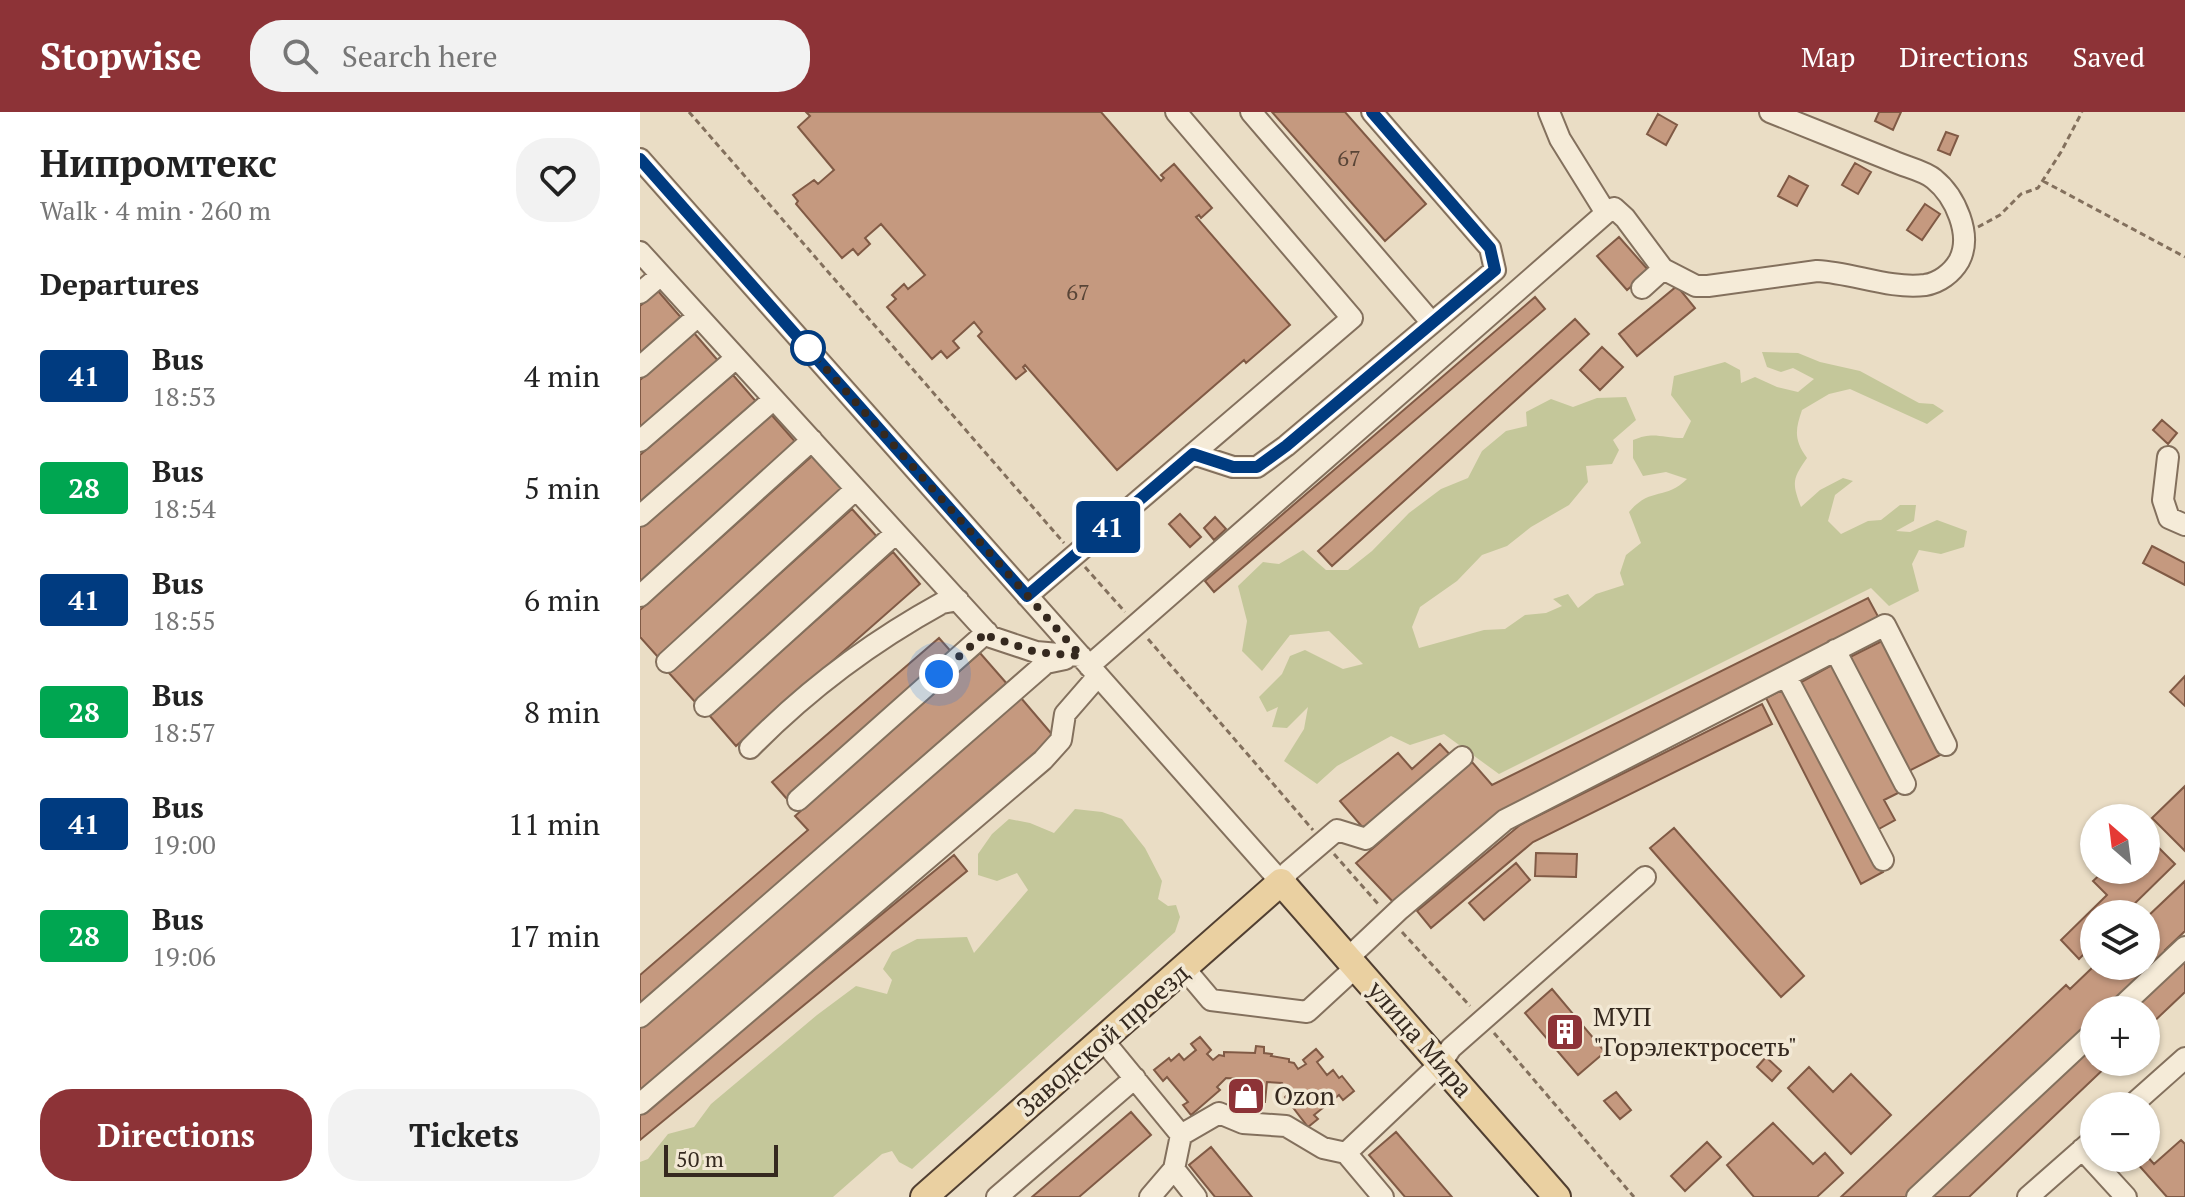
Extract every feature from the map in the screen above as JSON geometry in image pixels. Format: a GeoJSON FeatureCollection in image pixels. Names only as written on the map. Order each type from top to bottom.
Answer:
{"type":"FeatureCollection","features":[{"type":"Feature","properties":{"kind":"main road","name":"улица Мира"},"geometry":{"type":"LineString","coordinates":[[1281,882],[1557,1197]]}},
{"type":"Feature","properties":{"kind":"main road","name":"Заводской проезд"},"geometry":{"type":"LineString","coordinates":[[924,1197],[1281,882]]}},
{"type":"Feature","properties":{"kind":"street"},"geometry":{"type":"LineString","coordinates":[[1027,596],[1352,318],[1176,112]]}},
{"type":"Feature","properties":{"kind":"street"},"geometry":{"type":"LineString","coordinates":[[1251,112],[1432,323]]}},
{"type":"Feature","properties":{"kind":"street"},"geometry":{"type":"LineString","coordinates":[[1193,454],[1233,467],[1257,467],[1495,270],[1490,248],[1372,112]]}},
{"type":"Feature","properties":{"kind":"street"},"geometry":{"type":"LineString","coordinates":[[1549,112],[1560,139],[1606,213]]}},
{"type":"Feature","properties":{"kind":"street"},"geometry":{"type":"LineString","coordinates":[[640,1104],[1043,760],[1061,740],[1065,714],[1089,666],[1606,213],[1614,208],[1663,269],[1696,286],[1726,285],[1817,271],[1893,285],[1929,284],[1944,277],[1956,266],[1962,254],[1962,221],[1954,204],[1934,178],[1770,112]]}},
{"type":"Feature","properties":{"kind":"street"},"geometry":{"type":"LineString","coordinates":[[640,159],[1281,882],[1289,871],[1337,830],[1366,839],[1462,757]]}},
{"type":"Feature","properties":{"kind":"street"},"geometry":{"type":"LineString","coordinates":[[640,252],[991,637],[1089,666]]}},
{"type":"Feature","properties":{"kind":"street"},"geometry":{"type":"LineString","coordinates":[[1642,288],[1663,269]]}},
{"type":"Feature","properties":{"kind":"street"},"geometry":{"type":"LineString","coordinates":[[640,293],[661,275]]}},
{"type":"Feature","properties":{"kind":"street"},"geometry":{"type":"LineString","coordinates":[[640,367],[698,316]]}},
{"type":"Feature","properties":{"kind":"street"},"geometry":{"type":"LineString","coordinates":[[640,441],[736,358]]}},
{"type":"Feature","properties":{"kind":"street"},"geometry":{"type":"LineString","coordinates":[[640,516],[774,399]]}},
{"type":"Feature","properties":{"kind":"street"},"geometry":{"type":"LineString","coordinates":[[640,596],[812,440]]}},
{"type":"Feature","properties":{"kind":"street"},"geometry":{"type":"LineString","coordinates":[[2168,457],[2163,500],[2169,518],[2185,525]]}},
{"type":"Feature","properties":{"kind":"street"},"geometry":{"type":"LineString","coordinates":[[667,662],[856,489]]}},
{"type":"Feature","properties":{"kind":"street"},"geometry":{"type":"LineString","coordinates":[[705,706],[896,533]]}},
{"type":"Feature","properties":{"kind":"street"},"geometry":{"type":"LineString","coordinates":[[750,748],[798,701],[857,656],[928,610],[958,600]]}},
{"type":"Feature","properties":{"kind":"street"},"geometry":{"type":"LineString","coordinates":[[1184,968],[1211,1000],[1307,1012],[1390,918],[1505,820],[1885,625],[1946,745]]}},
{"type":"Feature","properties":{"kind":"street"},"geometry":{"type":"LineString","coordinates":[[798,800],[987,632]]}},
{"type":"Feature","properties":{"kind":"street"},"geometry":{"type":"LineString","coordinates":[[1835,650],[1905,784]]}},
{"type":"Feature","properties":{"kind":"street"},"geometry":{"type":"LineString","coordinates":[[640,1017],[1046,663],[1089,666]]}},
{"type":"Feature","properties":{"kind":"street"},"geometry":{"type":"LineString","coordinates":[[1786,676],[1883,860]]}},
{"type":"Feature","properties":{"kind":"street"},"geometry":{"type":"LineString","coordinates":[[1346,1153],[1441,1063],[1451,1048],[1645,877]]}},
{"type":"Feature","properties":{"kind":"street"},"geometry":{"type":"LineString","coordinates":[[2133,996],[2185,947]]}},
{"type":"Feature","properties":{"kind":"street"},"geometry":{"type":"LineString","coordinates":[[1103,1040],[1181,1135]]}},
{"type":"Feature","properties":{"kind":"street"},"geometry":{"type":"LineString","coordinates":[[1917,1197],[2080,1045]]}},
{"type":"Feature","properties":{"kind":"street"},"geometry":{"type":"LineString","coordinates":[[2147,1092],[2185,1058]]}},
{"type":"Feature","properties":{"kind":"street"},"geometry":{"type":"LineString","coordinates":[[997,1197],[1135,1078]]}},
{"type":"Feature","properties":{"kind":"street"},"geometry":{"type":"LineString","coordinates":[[1150,1197],[1174,1169],[1181,1135],[1219,1113],[1243,1123],[1286,1126],[1323,1148],[1346,1153],[1383,1197]]}},
{"type":"Feature","properties":{"kind":"street"},"geometry":{"type":"LineString","coordinates":[[2028,1197],[2080,1151]]}},
{"type":"Feature","properties":{"kind":"street"},"geometry":{"type":"LineString","coordinates":[[1174,1169],[1196,1197]]}},
{"type":"Feature","properties":{"kind":"street"},"geometry":{"type":"LineString","coordinates":[[2108,1172],[2126,1197]]}},
{"type":"Feature","properties":{"kind":"path"},"geometry":{"type":"LineString","coordinates":[[689,112],[1063,542]]}},
{"type":"Feature","properties":{"kind":"path"},"geometry":{"type":"LineString","coordinates":[[1963,234],[2000,215],[2021,194],[2038,188],[2082,112]]}},
{"type":"Feature","properties":{"kind":"path"},"geometry":{"type":"LineString","coordinates":[[2043,181],[2185,257]]}},
{"type":"Feature","properties":{"kind":"path"},"geometry":{"type":"LineString","coordinates":[[1084,566],[1323,842],[1483,1020],[1634,1197]]}},
{"type":"Feature","properties":{"kind":"green space"},"geometry":{"type":"Polygon","coordinates":[[[1762,352],[1798,353],[1820,362],[1860,371],[1919,403],[1933,404],[1944,411],[1927,424],[1850,389],[1829,394],[1802,410],[1797,429],[1800,446],[1807,458],[1795,481],[1801,507],[1820,490],[1843,478],[1853,481],[1835,495],[1828,521],[1841,534],[1868,521],[1881,520],[1900,505],[1916,505],[1914,521],[1896,531],[1910,532],[1937,520],[1967,531],[1964,547],[1941,554],[1919,550],[1912,564],[1919,591],[1889,606],[1871,588],[1499,774],[1444,734],[1410,745],[1391,736],[1337,766],[1317,784],[1284,761],[1304,729],[1308,707],[1287,728],[1272,727],[1278,707],[1267,712],[1259,697],[1282,674],[1290,656],[1305,650],[1343,669],[1363,664],[1329,631],[1290,635],[1262,671],[1242,651],[1247,621],[1238,586],[1263,562],[1279,564],[1303,550],[1326,570],[1348,570],[1372,551],[1409,513],[1441,489],[1468,478],[1482,451],[1506,431],[1527,426],[1526,412],[1551,399],[1573,407],[1597,398],[1626,397],[1636,420],[1613,440],[1619,450],[1612,464],[1586,466],[1588,482],[1569,505],[1531,527],[1507,546],[1482,555],[1457,581],[1420,607],[1412,627],[1419,648],[1484,630],[1505,629],[1525,615],[1546,613],[1562,606],[1553,599],[1568,594],[1578,608],[1596,594],[1624,585],[1620,573],[1626,555],[1641,543],[1629,512],[1644,499],[1672,490],[1687,479],[1666,472],[1643,476],[1633,458],[1633,440],[1640,437],[1683,438],[1691,421],[1671,395],[1674,376],[1725,362],[1740,370],[1741,383],[1755,377],[1798,392],[1814,379],[1793,368],[1781,372],[1767,367],[1762,352]]]}},
{"type":"Feature","properties":{"kind":"green space"},"geometry":{"type":"Polygon","coordinates":[[[1075,809],[1102,812],[1122,819],[1145,848],[1162,881],[1158,899],[1168,906],[1176,905],[1180,917],[1175,932],[912,1169],[899,1162],[892,1151],[882,1154],[833,1197],[640,1197],[640,1162],[648,1159],[668,1134],[694,1127],[711,1104],[856,986],[887,994],[892,980],[883,969],[892,952],[917,939],[967,937],[974,953],[1028,890],[1017,873],[997,881],[978,875],[978,854],[992,834],[1009,819],[1030,823],[1054,833],[1075,809]]]}},
{"type":"Feature","properties":{"kind":"building"},"geometry":{"type":"Polygon","coordinates":[[[806,112],[1101,112],[1161,181],[1164,178],[1161,175],[1174,164],[1212,208],[1201,218],[1199,215],[1196,217],[1290,325],[1246,363],[1244,360],[1117,470],[1025,365],[1026,371],[1016,379],[978,336],[982,332],[974,322],[953,341],[959,348],[947,358],[941,351],[932,359],[887,307],[896,299],[892,295],[904,284],[908,289],[925,275],[881,224],[865,238],[870,244],[858,255],[853,249],[842,258],[796,204],[798,201],[793,195],[814,180],[818,184],[834,170],[798,127],[810,116],[806,112]]]}},
{"type":"Feature","properties":{"kind":"building"},"geometry":{"type":"Polygon","coordinates":[[[1272,112],[1345,112],[1426,204],[1385,241],[1272,112]]]}},
{"type":"Feature","properties":{"kind":"building"},"geometry":{"type":"Polygon","coordinates":[[[1879,112],[1901,112],[1893,130],[1875,121],[1879,112]]]}},
{"type":"Feature","properties":{"kind":"building"},"geometry":{"type":"Polygon","coordinates":[[[1658,114],[1677,125],[1666,145],[1647,134],[1658,114]]]}},
{"type":"Feature","properties":{"kind":"building"},"geometry":{"type":"Polygon","coordinates":[[[1946,132],[1958,136],[1950,155],[1938,150],[1946,132]]]}},
{"type":"Feature","properties":{"kind":"building"},"geometry":{"type":"Polygon","coordinates":[[[1855,163],[1871,172],[1858,194],[1842,185],[1855,163]]]}},
{"type":"Feature","properties":{"kind":"building"},"geometry":{"type":"Polygon","coordinates":[[[1789,176],[1808,186],[1797,206],[1778,196],[1789,176]]]}},
{"type":"Feature","properties":{"kind":"building"},"geometry":{"type":"Polygon","coordinates":[[[1925,204],[1940,214],[1922,240],[1907,230],[1925,204]]]}},
{"type":"Feature","properties":{"kind":"building"},"geometry":{"type":"Polygon","coordinates":[[[1619,237],[1649,271],[1627,290],[1597,256],[1619,237]]]}},
{"type":"Feature","properties":{"kind":"building"},"geometry":{"type":"Polygon","coordinates":[[[1677,286],[1695,308],[1637,356],[1619,334],[1677,286]]]}},
{"type":"Feature","properties":{"kind":"building"},"geometry":{"type":"Polygon","coordinates":[[[658,291],[684,321],[640,359],[640,306],[658,291]]]}},
{"type":"Feature","properties":{"kind":"building"},"geometry":{"type":"Polygon","coordinates":[[[1535,297],[1545,309],[1214,592],[1205,581],[1535,297]]]}},
{"type":"Feature","properties":{"kind":"building"},"geometry":{"type":"Polygon","coordinates":[[[1575,319],[1589,334],[1332,566],[1318,551],[1575,319]]]}},
{"type":"Feature","properties":{"kind":"building"},"geometry":{"type":"Polygon","coordinates":[[[694,333],[720,363],[640,432],[640,380],[694,333]]]}},
{"type":"Feature","properties":{"kind":"building"},"geometry":{"type":"Polygon","coordinates":[[[1602,347],[1623,367],[1600,390],[1580,370],[1602,347]]]}},
{"type":"Feature","properties":{"kind":"building"},"geometry":{"type":"Polygon","coordinates":[[[733,375],[759,405],[640,507],[640,455],[733,375]]]}},
{"type":"Feature","properties":{"kind":"building"},"geometry":{"type":"Polygon","coordinates":[[[769,412],[798,445],[640,582],[640,525],[769,412]]]}},
{"type":"Feature","properties":{"kind":"building"},"geometry":{"type":"Polygon","coordinates":[[[2162,420],[2177,433],[2168,444],[2153,430],[2162,420]]]}},
{"type":"Feature","properties":{"kind":"building"},"geometry":{"type":"Polygon","coordinates":[[[812,456],[843,490],[658,657],[640,637],[640,610],[812,456]]]}},
{"type":"Feature","properties":{"kind":"building"},"geometry":{"type":"Polygon","coordinates":[[[852,509],[879,539],[696,703],[669,673],[852,509]]]}},
{"type":"Feature","properties":{"kind":"building"},"geometry":{"type":"Polygon","coordinates":[[[1180,514],[1201,537],[1190,547],[1169,524],[1180,514]]]}},
{"type":"Feature","properties":{"kind":"building"},"geometry":{"type":"Polygon","coordinates":[[[1215,517],[1226,529],[1214,540],[1204,528],[1215,517]]]}},
{"type":"Feature","properties":{"kind":"building"},"geometry":{"type":"Polygon","coordinates":[[[2152,546],[2185,563],[2185,585],[2143,563],[2152,546]]]}},
{"type":"Feature","properties":{"kind":"building"},"geometry":{"type":"Polygon","coordinates":[[[893,552],[920,584],[736,746],[709,715],[893,552]]]}},
{"type":"Feature","properties":{"kind":"building"},"geometry":{"type":"Polygon","coordinates":[[[1868,598],[1881,622],[1509,808],[1396,905],[1356,863],[1472,762],[1492,785],[1868,598]]]}},
{"type":"Feature","properties":{"kind":"building"},"geometry":{"type":"Polygon","coordinates":[[[939,638],[954,655],[787,799],[772,782],[939,638]]]}},
{"type":"Feature","properties":{"kind":"building"},"geometry":{"type":"Polygon","coordinates":[[[1886,639],[1944,753],[1909,771],[1850,657],[1886,639]]]}},
{"type":"Feature","properties":{"kind":"building"},"geometry":{"type":"Polygon","coordinates":[[[980,653],[1008,685],[640,1010],[640,975],[808,830],[795,816],[980,653]]]}},
{"type":"Feature","properties":{"kind":"building"},"geometry":{"type":"Polygon","coordinates":[[[1836,663],[1904,790],[1884,800],[1895,820],[1877,830],[1800,683],[1836,663]]]}},
{"type":"Feature","properties":{"kind":"building"},"geometry":{"type":"Polygon","coordinates":[[[2185,676],[2185,706],[2170,692],[2185,676]]]}},
{"type":"Feature","properties":{"kind":"building"},"geometry":{"type":"Polygon","coordinates":[[[1788,687],[1883,872],[1861,884],[1766,698],[1788,687]]]}},
{"type":"Feature","properties":{"kind":"building"},"geometry":{"type":"Polygon","coordinates":[[[1021,698],[1056,739],[640,1096],[640,1027],[1021,698]]]}},
{"type":"Feature","properties":{"kind":"building"},"geometry":{"type":"Polygon","coordinates":[[[1762,704],[1772,724],[1533,842],[1431,928],[1417,911],[1520,825],[1762,704]]]}},
{"type":"Feature","properties":{"kind":"building"},"geometry":{"type":"Polygon","coordinates":[[[1440,744],[1454,759],[1364,829],[1340,801],[1398,753],[1412,769],[1440,744]]]}},
{"type":"Feature","properties":{"kind":"building"},"geometry":{"type":"Polygon","coordinates":[[[2185,786],[2185,851],[2160,826],[2160,810],[2185,786]]]}},
{"type":"Feature","properties":{"kind":"building"},"geometry":{"type":"Polygon","coordinates":[[[1674,828],[1804,976],[1781,997],[1650,848],[1674,828]]]}},
{"type":"Feature","properties":{"kind":"building"},"geometry":{"type":"Polygon","coordinates":[[[2160,849],[2175,864],[2160,879],[2160,849]]]}},
{"type":"Feature","properties":{"kind":"building"},"geometry":{"type":"Polygon","coordinates":[[[1536,853],[1577,854],[1576,877],[1535,876],[1536,853]]]}},
{"type":"Feature","properties":{"kind":"building"},"geometry":{"type":"Polygon","coordinates":[[[954,855],[967,871],[640,1140],[640,1113],[954,855]]]}},
{"type":"Feature","properties":{"kind":"building"},"geometry":{"type":"Polygon","coordinates":[[[1516,863],[1530,880],[1484,920],[1469,903],[1516,863]]]}},
{"type":"Feature","properties":{"kind":"building"},"geometry":{"type":"Polygon","coordinates":[[[2185,881],[2185,931],[2165,950],[2171,956],[2160,966],[2160,905],[2185,881]]]}},
{"type":"Feature","properties":{"kind":"building"},"geometry":{"type":"Polygon","coordinates":[[[2096,884],[2155,884],[2138,900],[2102,900],[2107,895],[2096,884]]]}},
{"type":"Feature","properties":{"kind":"building"},"geometry":{"type":"Polygon","coordinates":[[[2080,921],[2079,959],[2061,940],[2080,921]]]}},
{"type":"Feature","properties":{"kind":"building"},"geometry":{"type":"Polygon","coordinates":[[[2185,956],[2185,992],[2160,1016],[2160,996],[2143,996],[2185,956]]]}},
{"type":"Feature","properties":{"kind":"building"},"geometry":{"type":"Polygon","coordinates":[[[2080,979],[2146,980],[2129,996],[2080,996],[2080,1041],[1915,1197],[1841,1197],[2066,985],[2070,989],[2080,979]]]}},
{"type":"Feature","properties":{"kind":"building","name":"МУП \"Горэлектросеть\""},"geometry":{"type":"Polygon","coordinates":[[[1552,989],[1605,1052],[1578,1075],[1525,1013],[1552,989]]]}},
{"type":"Feature","properties":{"kind":"building"},"geometry":{"type":"Polygon","coordinates":[[[1200,1037],[1211,1050],[1207,1054],[1213,1060],[1219,1055],[1224,1056],[1224,1052],[1255,1053],[1256,1046],[1264,1047],[1264,1053],[1271,1056],[1289,1059],[1298,1069],[1306,1064],[1303,1060],[1316,1049],[1323,1057],[1317,1062],[1327,1075],[1333,1070],[1354,1091],[1343,1100],[1339,1095],[1314,1115],[1318,1119],[1308,1127],[1285,1097],[1288,1094],[1282,1083],[1267,1082],[1265,1102],[1240,1099],[1242,1079],[1226,1078],[1217,1087],[1220,1090],[1191,1115],[1183,1105],[1188,1102],[1167,1077],[1163,1081],[1154,1070],[1179,1054],[1184,1060],[1196,1050],[1191,1044],[1200,1037]]]}},
{"type":"Feature","properties":{"kind":"building"},"geometry":{"type":"Polygon","coordinates":[[[2080,1055],[2080,1076],[2096,1076],[1969,1197],[1931,1197],[2080,1055]]]}},
{"type":"Feature","properties":{"kind":"building"},"geometry":{"type":"Polygon","coordinates":[[[1766,1057],[1781,1071],[1772,1081],[1757,1067],[1766,1057]]]}},
{"type":"Feature","properties":{"kind":"building"},"geometry":{"type":"Polygon","coordinates":[[[1809,1067],[1833,1092],[1851,1074],[1891,1115],[1851,1154],[1788,1088],[1809,1067]]]}},
{"type":"Feature","properties":{"kind":"building"},"geometry":{"type":"Polygon","coordinates":[[[1616,1092],[1631,1110],[1620,1119],[1604,1101],[1616,1092]]]}},
{"type":"Feature","properties":{"kind":"building"},"geometry":{"type":"Polygon","coordinates":[[[1131,1112],[1151,1135],[1079,1197],[1032,1197],[1131,1112]]]}},
{"type":"Feature","properties":{"kind":"building"},"geometry":{"type":"Polygon","coordinates":[[[1773,1123],[1813,1164],[1825,1153],[1843,1173],[1817,1197],[1754,1197],[1727,1165],[1773,1123]]]}},
{"type":"Feature","properties":{"kind":"building"},"geometry":{"type":"Polygon","coordinates":[[[1396,1132],[1452,1197],[1405,1197],[1369,1155],[1396,1132]]]}},
{"type":"Feature","properties":{"kind":"building"},"geometry":{"type":"Polygon","coordinates":[[[2181,1140],[2185,1144],[2185,1197],[2167,1197],[2145,1172],[2160,1172],[2160,1159],[2181,1140]]]}},
{"type":"Feature","properties":{"kind":"building"},"geometry":{"type":"Polygon","coordinates":[[[1707,1142],[1721,1157],[1685,1191],[1671,1176],[1707,1142]]]}},
{"type":"Feature","properties":{"kind":"building"},"geometry":{"type":"Polygon","coordinates":[[[1211,1147],[1252,1197],[1215,1197],[1189,1165],[1211,1147]]]}},
{"type":"Feature","properties":{"kind":"bus line","name":"41"},"geometry":{"type":"LineString","coordinates":[[640,159],[1027,596],[1193,454],[1233,467],[1257,467],[1495,270],[1490,248],[1372,112]]}},
{"type":"Feature","properties":{"kind":"place","name":"МУП \"Горэлектросеть\""},"geometry":{"type":"Point","coordinates":[1565,1032]}},
{"type":"Feature","properties":{"kind":"place","name":"Ozon"},"geometry":{"type":"Point","coordinates":[1246,1096]}},
{"type":"Feature","properties":{"kind":"route"},"geometry":{"type":"LineString","coordinates":[[808,348],[803,343],[1081,656],[1036,652],[991,637],[987,632],[939,674]]}}]}
